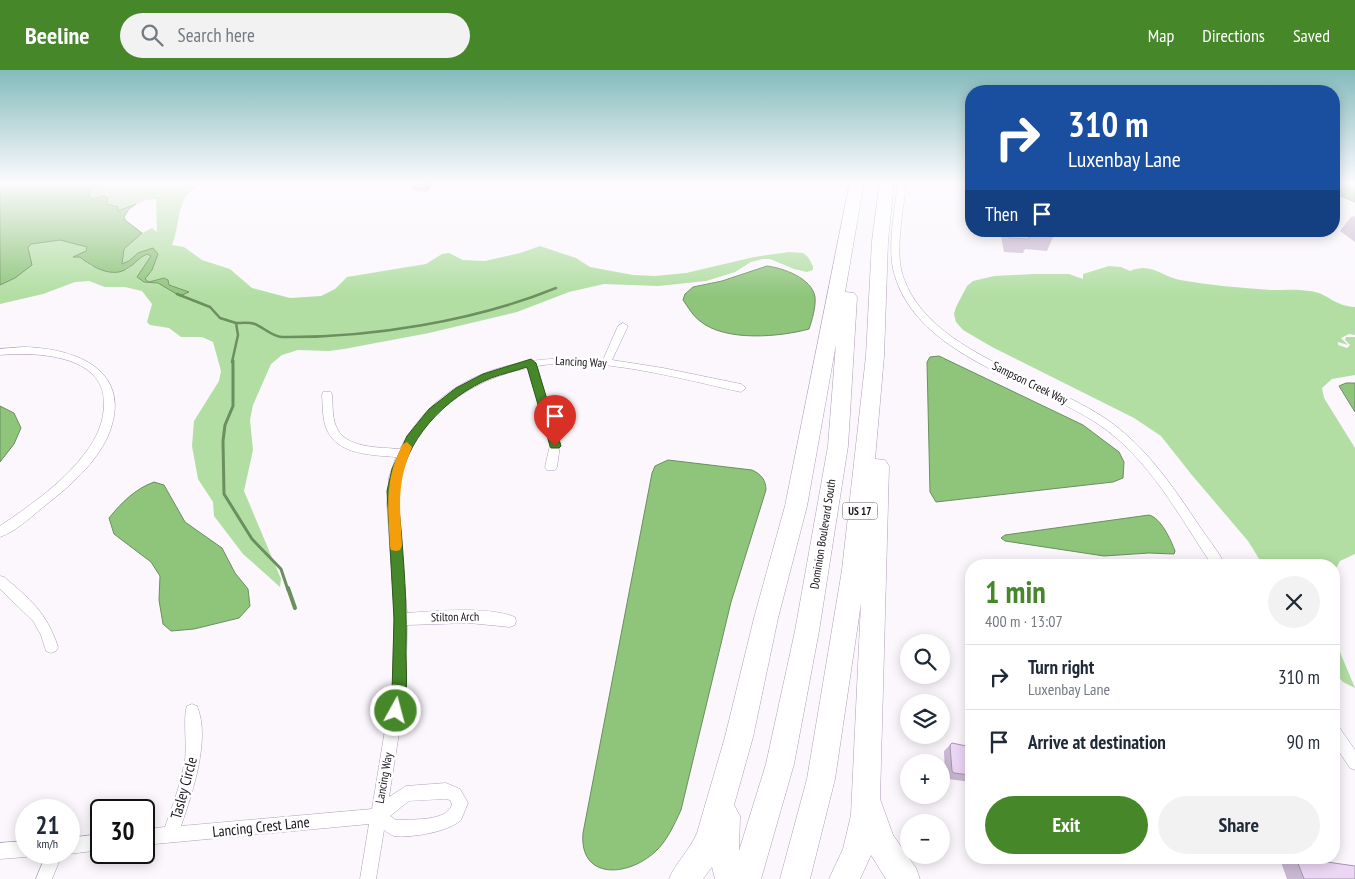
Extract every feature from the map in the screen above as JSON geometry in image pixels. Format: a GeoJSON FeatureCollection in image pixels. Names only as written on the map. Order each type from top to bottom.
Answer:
{"type":"FeatureCollection","features":[{"type":"Feature","properties":{"kind":"highway","name":"Dominion Boulevard South"},"geometry":{"type":"LineString","coordinates":[[746,879],[780,764],[808,621],[838,446],[848,237],[851,220]]}},
{"type":"Feature","properties":{"kind":"highway","name":"US 17"},"geometry":{"type":"LineString","coordinates":[[795,879],[821,779],[854,570],[875,356],[883,220]]}},
{"type":"Feature","properties":{"kind":"highway"},"geometry":{"type":"LineString","coordinates":[[684,879],[703,854],[711,836],[738,737],[766,618],[796,506],[848,237]]}},
{"type":"Feature","properties":{"kind":"highway"},"geometry":{"type":"LineString","coordinates":[[844,879],[853,864],[864,828],[879,450],[875,356]]}},
{"type":"Feature","properties":{"kind":"highway"},"geometry":{"type":"LineString","coordinates":[[730,879],[724,856],[724,830],[738,737]]}},
{"type":"Feature","properties":{"kind":"highway"},"geometry":{"type":"LineString","coordinates":[[866,782],[870,812],[875,829],[889,858],[904,879]]}},
{"type":"Feature","properties":{"kind":"street","name":"Sampson Creek Way"},"geometry":{"type":"LineString","coordinates":[[899,220],[897,248],[898,271],[906,293],[916,308],[942,334],[964,350],[1075,404],[1126,440],[1155,471],[1214,559]]}},
{"type":"Feature","properties":{"kind":"street"},"geometry":{"type":"LineString","coordinates":[[606,363],[623,326]]}},
{"type":"Feature","properties":{"kind":"street"},"geometry":{"type":"LineString","coordinates":[[0,352],[33,350],[77,358],[95,370],[101,377],[107,386],[110,403],[104,430],[82,466],[52,495],[0,532]]}},
{"type":"Feature","properties":{"kind":"street","name":"Lancing Way"},"geometry":{"type":"LineString","coordinates":[[368,879],[399,693],[401,619],[393,491],[403,454],[425,420],[448,398],[486,376],[531,363],[567,360],[606,363],[741,388]]}},
{"type":"Feature","properties":{"kind":"street"},"geometry":{"type":"LineString","coordinates":[[531,363],[534,379],[553,435],[555,446],[552,467]]}},
{"type":"Feature","properties":{"kind":"street"},"geometry":{"type":"LineString","coordinates":[[327,395],[332,429],[344,442],[360,448],[403,454]]}},
{"type":"Feature","properties":{"kind":"street"},"geometry":{"type":"LineString","coordinates":[[0,581],[38,615],[47,631],[51,647]]}},
{"type":"Feature","properties":{"kind":"street","name":"Stilton Arch"},"geometry":{"type":"LineString","coordinates":[[401,619],[482,616],[510,621]]}},
{"type":"Feature","properties":{"kind":"street","name":"Tasley Circle"},"geometry":{"type":"LineString","coordinates":[[170,835],[193,765],[195,737],[192,711]]}},
{"type":"Feature","properties":{"kind":"street"},"geometry":{"type":"LineString","coordinates":[[1340,741],[1355,763]]}},
{"type":"Feature","properties":{"kind":"street"},"geometry":{"type":"LineString","coordinates":[[446,791],[455,794],[460,803],[457,814],[441,824],[394,828],[378,816],[406,794],[446,791]]}},
{"type":"Feature","properties":{"kind":"street","name":"Lancing Crest Lane"},"geometry":{"type":"LineString","coordinates":[[155,837],[378,816]]}},
{"type":"Feature","properties":{"kind":"street"},"geometry":{"type":"LineString","coordinates":[[0,851],[15,850]]}},
{"type":"Feature","properties":{"kind":"street"},"geometry":{"type":"LineString","coordinates":[[44,879],[50,864]]}},
{"type":"Feature","properties":{"kind":"shaded area"},"geometry":{"type":"Polygon","coordinates":[[[0,220],[125,220],[142,233],[124,249],[122,264],[138,253],[153,248],[158,254],[152,270],[145,279],[149,282],[164,278],[168,280],[169,285],[189,292],[180,296],[158,283],[144,282],[137,277],[151,256],[147,254],[122,271],[109,272],[97,268],[80,257],[73,257],[86,251],[87,247],[60,240],[31,244],[28,248],[32,265],[15,278],[0,285],[0,220]]]}},
{"type":"Feature","properties":{"kind":"shaded area"},"geometry":{"type":"Polygon","coordinates":[[[157,220],[179,220],[172,245],[184,247],[202,260],[230,269],[252,288],[290,298],[321,296],[335,289],[347,277],[426,264],[442,254],[449,253],[463,260],[485,261],[540,246],[576,258],[590,267],[633,275],[655,276],[686,273],[754,257],[789,252],[803,253],[808,257],[813,270],[807,272],[770,259],[763,259],[751,262],[735,272],[706,281],[658,286],[604,284],[569,292],[517,312],[429,333],[344,349],[329,351],[298,350],[282,355],[271,364],[253,405],[250,420],[253,450],[244,491],[281,579],[280,587],[243,554],[214,516],[213,502],[198,479],[192,446],[194,421],[219,381],[221,371],[213,342],[202,337],[181,337],[169,328],[150,325],[147,322],[152,304],[142,291],[125,287],[105,287],[89,281],[75,282],[43,294],[0,304],[0,285],[15,278],[31,244],[60,240],[87,247],[86,251],[75,257],[80,257],[91,266],[127,270],[140,257],[147,254],[151,256],[138,277],[144,282],[158,283],[180,296],[189,292],[169,285],[164,278],[149,282],[145,279],[152,270],[158,254],[138,253],[122,264],[124,249],[142,233],[152,228],[157,232],[157,220]]]}},
{"type":"Feature","properties":{"kind":"shaded area"},"geometry":{"type":"Polygon","coordinates":[[[767,266],[796,275],[803,279],[813,290],[815,305],[809,329],[768,336],[738,335],[724,332],[711,328],[700,321],[683,300],[685,294],[693,287],[722,281],[767,266]]]}},
{"type":"Feature","properties":{"kind":"shaded area"},"geometry":{"type":"Polygon","coordinates":[[[1109,266],[1121,267],[1130,271],[1144,268],[1180,280],[1214,285],[1315,292],[1341,304],[1355,307],[1355,335],[1349,334],[1341,338],[1348,345],[1338,342],[1338,345],[1347,348],[1350,345],[1345,340],[1346,337],[1355,337],[1355,375],[1332,379],[1322,388],[1324,398],[1355,448],[1355,554],[1340,561],[1340,559],[1259,559],[1248,541],[1161,436],[1134,418],[992,347],[963,330],[956,322],[954,314],[956,307],[967,286],[973,281],[994,276],[1034,274],[1069,274],[1083,279],[1083,274],[1109,266]]]}},
{"type":"Feature","properties":{"kind":"shaded area"},"geometry":{"type":"Polygon","coordinates":[[[939,356],[1083,425],[1119,452],[1124,462],[1123,478],[1113,482],[936,502],[930,492],[927,362],[930,357],[939,356]]]}},
{"type":"Feature","properties":{"kind":"shaded area"},"geometry":{"type":"Polygon","coordinates":[[[1346,383],[1355,383],[1355,412],[1339,386],[1346,383]]]}},
{"type":"Feature","properties":{"kind":"shaded area"},"geometry":{"type":"Polygon","coordinates":[[[0,406],[14,413],[21,428],[14,444],[0,462],[0,406]]]}},
{"type":"Feature","properties":{"kind":"shaded area"},"geometry":{"type":"Polygon","coordinates":[[[668,460],[752,470],[762,478],[766,490],[731,602],[681,810],[667,838],[655,852],[643,861],[631,866],[618,870],[607,869],[596,866],[588,859],[584,848],[583,833],[652,473],[655,466],[668,460]]]}},
{"type":"Feature","properties":{"kind":"shaded area"},"geometry":{"type":"Polygon","coordinates":[[[154,482],[164,485],[185,522],[222,548],[235,573],[248,589],[250,606],[239,618],[194,629],[171,631],[163,624],[159,600],[160,576],[151,562],[114,534],[109,518],[129,497],[141,488],[154,482]]]}},
{"type":"Feature","properties":{"kind":"shaded area"},"geometry":{"type":"Polygon","coordinates":[[[1149,515],[1158,520],[1165,530],[1175,551],[1174,554],[1149,553],[1104,556],[1005,541],[1001,538],[1005,535],[1149,515]]]}},
{"type":"Feature","properties":{"kind":"shaded area"},"geometry":{"type":"Polygon","coordinates":[[[1340,652],[1355,688],[1340,679],[1340,652]]]}},
{"type":"Feature","properties":{"kind":"building"},"geometry":{"type":"Polygon","coordinates":[[[1028,237],[1029,239],[1009,238],[1028,237]]]}},
{"type":"Feature","properties":{"kind":"building"},"geometry":{"type":"Polygon","coordinates":[[[952,743],[965,746],[965,774],[952,771],[950,745],[952,743]]]}},
{"type":"Feature","properties":{"kind":"building"},"geometry":{"type":"Polygon","coordinates":[[[1298,864],[1340,864],[1355,866],[1355,879],[1304,879],[1298,864]]]}},
{"type":"Feature","properties":{"kind":"waterway"},"geometry":{"type":"LineString","coordinates":[[236,323],[255,324],[279,337],[316,337],[386,331],[491,310],[556,288]]}},
{"type":"Feature","properties":{"kind":"waterway"},"geometry":{"type":"LineString","coordinates":[[177,294],[210,307],[220,318],[236,323]]}},
{"type":"Feature","properties":{"kind":"waterway"},"geometry":{"type":"LineString","coordinates":[[232,362],[238,335],[236,323]]}},
{"type":"Feature","properties":{"kind":"waterway"},"geometry":{"type":"LineString","coordinates":[[233,361],[233,406],[225,425],[223,441],[224,494],[252,539],[281,569],[288,590]]}},
{"type":"Feature","properties":{"kind":"waterway"},"geometry":{"type":"LineString","coordinates":[[288,588],[295,608]]}},
{"type":"Feature","properties":{"kind":"slow traffic"},"geometry":{"type":"LineString","coordinates":[[396,546],[393,491],[397,469],[407,447]]}},
{"type":"Feature","properties":{"kind":"route"},"geometry":{"type":"LineString","coordinates":[[396,711],[399,693],[401,619],[393,491],[397,469],[411,439],[425,420],[448,398],[486,376],[531,363],[534,379],[555,446]]}}]}
